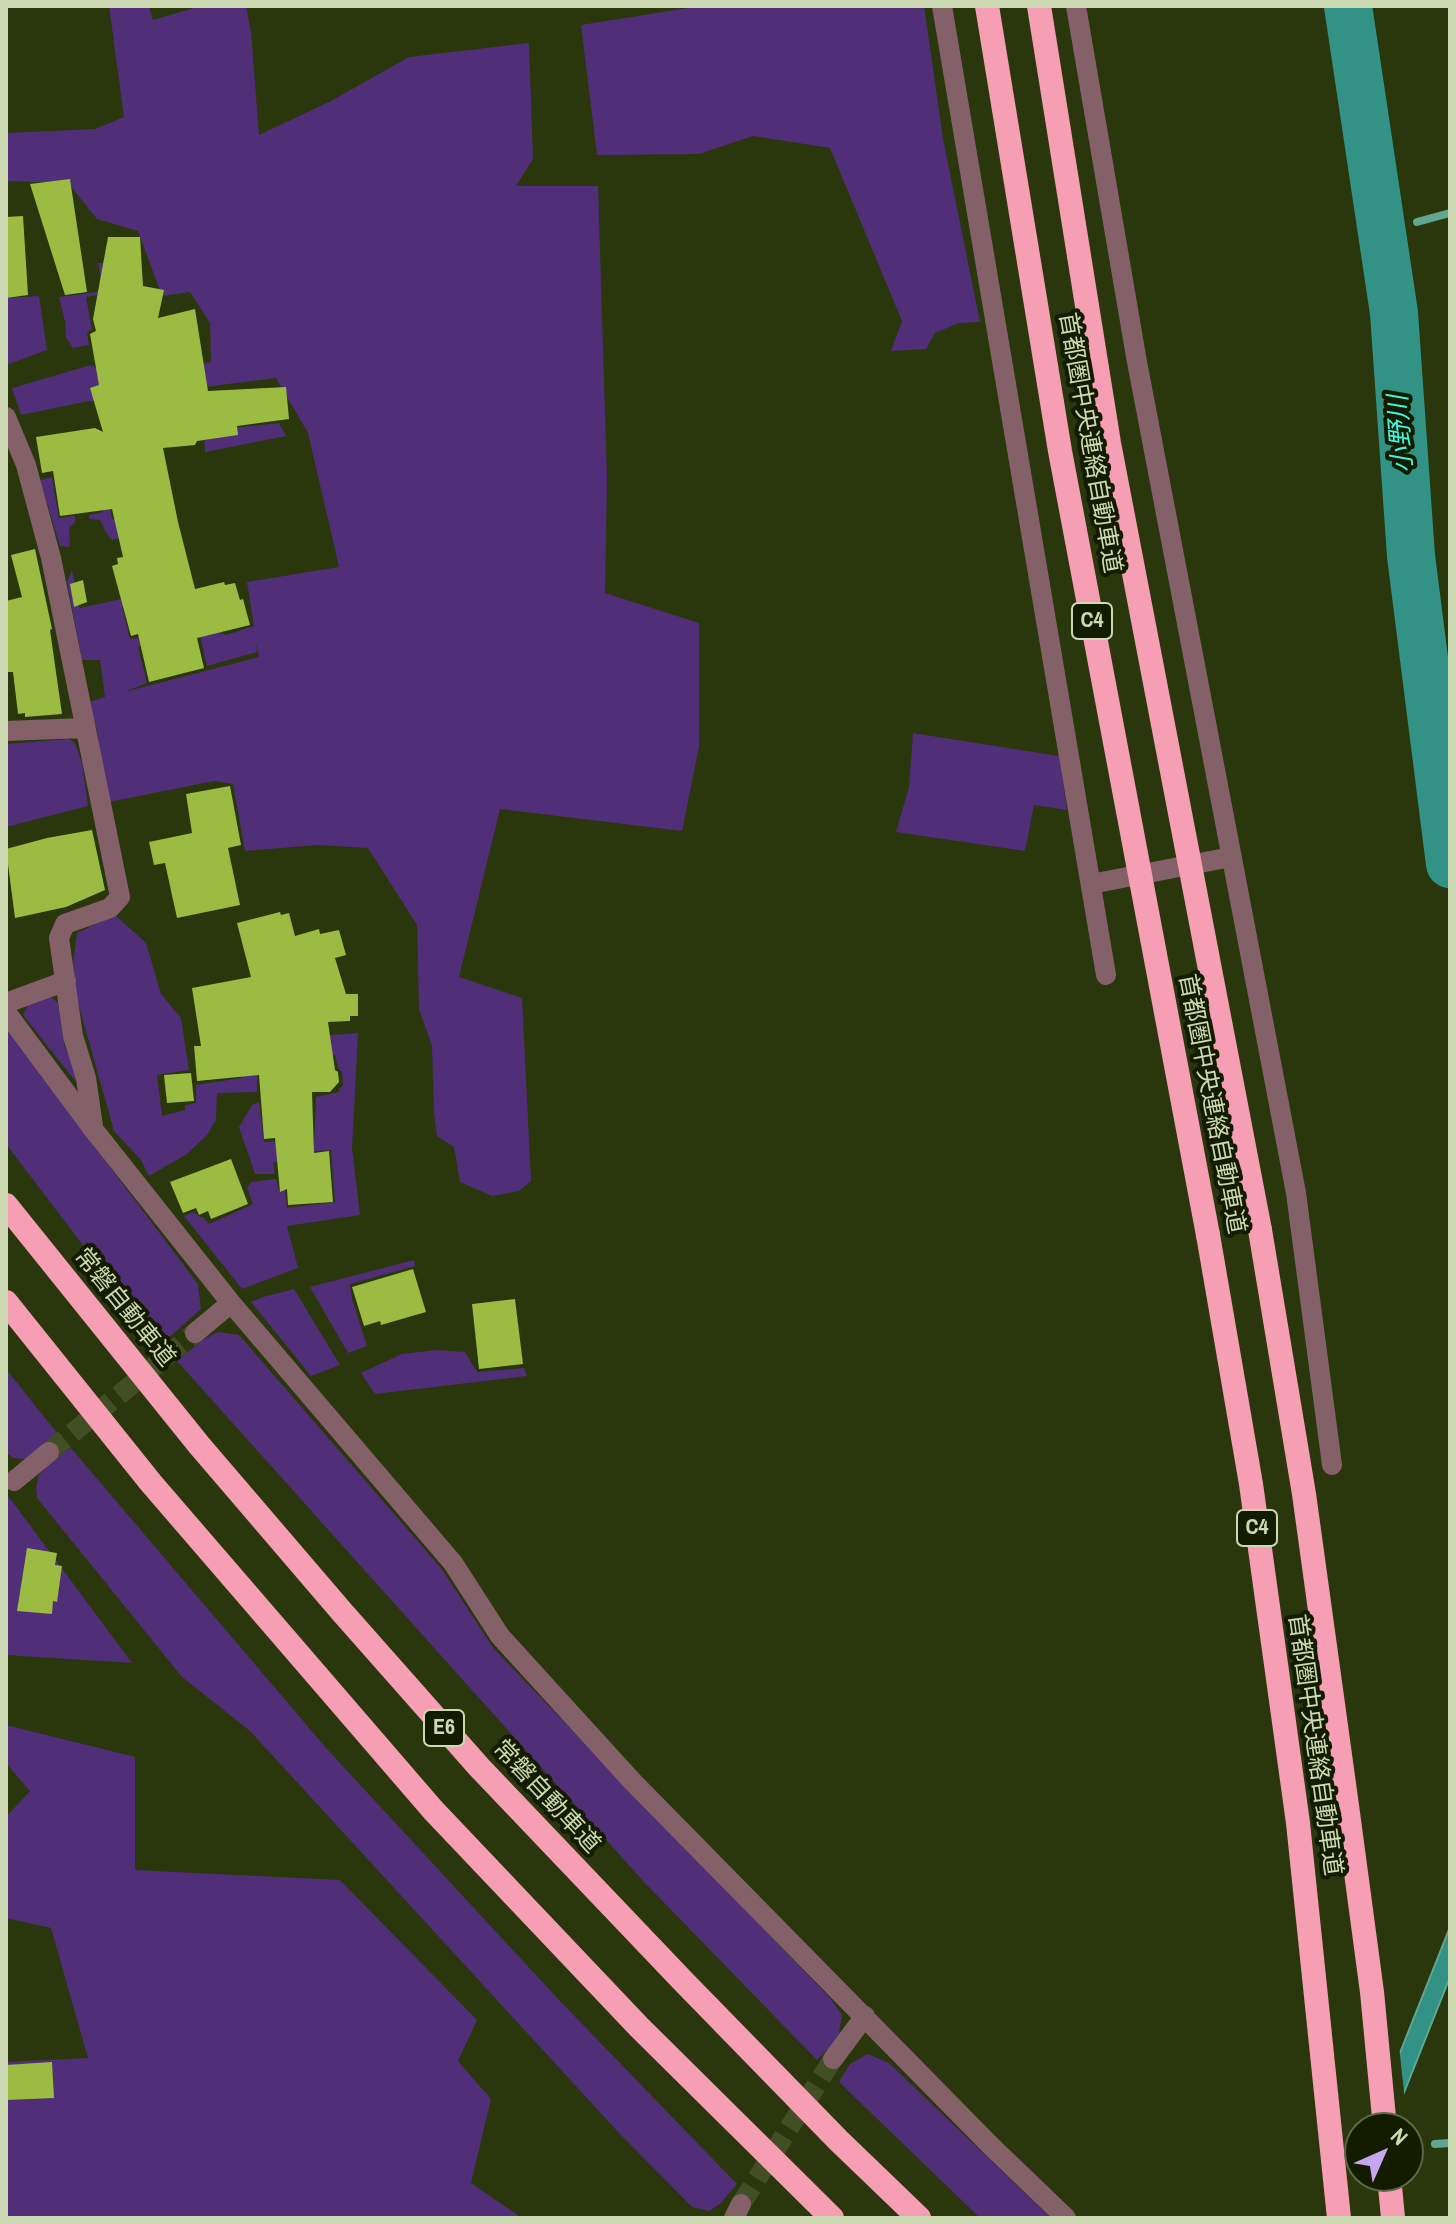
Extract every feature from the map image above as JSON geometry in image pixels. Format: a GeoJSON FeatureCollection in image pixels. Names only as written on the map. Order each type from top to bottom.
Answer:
{"type":"FeatureCollection","features":[{"type":"Feature","properties":{"kind":"highway","name":"首都圏中央連絡自動車道"},"geometry":{"type":"LineString","coordinates":[[987,6],[1060,451],[1208,1235],[1251,1484],[1299,1836],[1339,2218]]}},
{"type":"Feature","properties":{"kind":"highway","name":"首都圏中央連絡自動車道"},"geometry":{"type":"LineString","coordinates":[[1039,6],[1109,443],[1260,1230],[1299,1463],[1372,1992],[1383,2112]]}},
{"type":"Feature","properties":{"kind":"highway","name":"常磐自動車道"},"geometry":{"type":"LineString","coordinates":[[6,1205],[199,1445],[479,1767],[703,2002],[919,2218]]}},
{"type":"Feature","properties":{"kind":"highway","name":"E6"},"geometry":{"type":"LineString","coordinates":[[6,1302],[151,1483],[433,1810],[639,2027],[832,2218]]}},
{"type":"Feature","properties":{"kind":"highway"},"geometry":{"type":"LineString","coordinates":[[1391,2192],[1393,2218]]}},
{"type":"Feature","properties":{"kind":"street"},"geometry":{"type":"LineString","coordinates":[[942,6],[1106,975]]}},
{"type":"Feature","properties":{"kind":"street"},"geometry":{"type":"LineString","coordinates":[[1076,6],[1137,362],[1296,1193],[1332,1465]]}},
{"type":"Feature","properties":{"kind":"street"},"geometry":{"type":"LineString","coordinates":[[6,417],[26,465],[51,558],[120,897],[110,908],[65,924],[59,938],[73,1036],[86,1078],[93,1129]]}},
{"type":"Feature","properties":{"kind":"street"},"geometry":{"type":"LineString","coordinates":[[6,731],[84,728]]}},
{"type":"Feature","properties":{"kind":"street"},"geometry":{"type":"LineString","coordinates":[[1091,884],[1231,857]]}},
{"type":"Feature","properties":{"kind":"street"},"geometry":{"type":"LineString","coordinates":[[6,1003],[66,981]]}},
{"type":"Feature","properties":{"kind":"street"},"geometry":{"type":"LineString","coordinates":[[6,1012],[93,1129],[231,1303],[453,1563],[500,1636],[633,1782],[991,2146],[1066,2218]]}},
{"type":"Feature","properties":{"kind":"street"},"geometry":{"type":"LineString","coordinates":[[195,1333],[231,1303]]}},
{"type":"Feature","properties":{"kind":"street"},"geometry":{"type":"LineString","coordinates":[[14,1481],[49,1452]]}},
{"type":"Feature","properties":{"kind":"street"},"geometry":{"type":"LineString","coordinates":[[833,2059],[865,2016]]}},
{"type":"Feature","properties":{"kind":"shaded area"},"geometry":{"type":"Polygon","coordinates":[[[109,6],[149,6],[153,20],[194,6],[246,6],[259,135],[331,101],[409,57],[529,43],[533,159],[516,186],[598,186],[607,479],[605,593],[699,623],[699,747],[682,831],[500,809],[459,977],[522,998],[531,1181],[519,1191],[492,1196],[460,1182],[454,1147],[437,1136],[432,1046],[419,1009],[417,925],[368,848],[317,845],[245,851],[233,784],[214,781],[109,802],[89,702],[105,697],[100,660],[82,660],[67,582],[72,570],[80,608],[194,583],[195,588],[122,607],[130,639],[143,637],[145,643],[138,647],[147,683],[124,692],[259,657],[256,642],[257,652],[207,666],[196,620],[226,635],[254,626],[247,582],[339,567],[308,433],[276,378],[84,402],[21,415],[12,388],[91,365],[104,373],[166,373],[211,362],[210,323],[190,292],[162,296],[138,231],[97,219],[68,183],[6,181],[6,133],[95,129],[124,117],[109,6]]]}},
{"type":"Feature","properties":{"kind":"shaded area"},"geometry":{"type":"Polygon","coordinates":[[[701,6],[924,6],[943,139],[980,322],[959,323],[935,333],[926,349],[891,351],[902,321],[830,148],[753,136],[699,154],[597,155],[581,25],[701,6]]]}},
{"type":"Feature","properties":{"kind":"shaded area"},"geometry":{"type":"Polygon","coordinates":[[[138,261],[121,291],[86,297],[92,329],[87,332],[89,345],[73,348],[66,338],[59,297],[97,292],[102,285],[98,263],[138,261]]]}},
{"type":"Feature","properties":{"kind":"shaded area"},"geometry":{"type":"Polygon","coordinates":[[[39,296],[47,350],[6,365],[6,298],[39,296]]]}},
{"type":"Feature","properties":{"kind":"shaded area"},"geometry":{"type":"Polygon","coordinates":[[[279,423],[286,436],[205,452],[204,431],[279,423]]]}},
{"type":"Feature","properties":{"kind":"shaded area"},"geometry":{"type":"Polygon","coordinates":[[[103,475],[112,519],[142,517],[127,537],[112,540],[100,520],[89,519],[89,515],[103,512],[98,476],[103,475]]]}},
{"type":"Feature","properties":{"kind":"shaded area"},"geometry":{"type":"Polygon","coordinates":[[[52,477],[59,518],[75,516],[75,522],[69,528],[70,547],[60,546],[40,480],[52,477]]]}},
{"type":"Feature","properties":{"kind":"shaded area"},"geometry":{"type":"Polygon","coordinates":[[[913,733],[1059,756],[1067,810],[1034,805],[1025,851],[896,832],[909,787],[913,733]]]}},
{"type":"Feature","properties":{"kind":"shaded area"},"geometry":{"type":"Polygon","coordinates":[[[69,739],[75,743],[82,763],[88,806],[6,827],[6,744],[69,739]]]}},
{"type":"Feature","properties":{"kind":"shaded area"},"geometry":{"type":"Polygon","coordinates":[[[115,915],[146,943],[161,994],[181,1018],[189,1070],[157,1075],[162,1116],[185,1110],[185,1105],[196,1103],[196,1085],[241,1078],[237,1041],[258,1058],[257,1092],[217,1093],[216,1119],[208,1134],[187,1154],[149,1176],[141,1160],[114,1131],[77,999],[73,963],[77,933],[115,915]]]}},
{"type":"Feature","properties":{"kind":"shaded area"},"geometry":{"type":"Polygon","coordinates":[[[51,997],[58,1003],[65,1047],[77,1074],[76,1082],[23,1015],[28,1005],[51,997]]]}},
{"type":"Feature","properties":{"kind":"shaded area"},"geometry":{"type":"Polygon","coordinates":[[[6,1029],[198,1284],[201,1309],[163,1343],[120,1294],[6,1144],[6,1029]]]}},
{"type":"Feature","properties":{"kind":"shaded area"},"geometry":{"type":"Polygon","coordinates":[[[358,1033],[352,1148],[360,1215],[287,1226],[298,1268],[242,1289],[184,1216],[194,1212],[209,1224],[253,1204],[247,1187],[252,1182],[276,1179],[279,1190],[285,1190],[287,1208],[335,1202],[331,1150],[280,1154],[281,1161],[273,1163],[275,1174],[255,1174],[239,1127],[252,1105],[259,1102],[264,1142],[294,1140],[296,1147],[314,1146],[316,1097],[339,1092],[343,1085],[342,1072],[335,1055],[297,1056],[295,1038],[358,1033]]]}},
{"type":"Feature","properties":{"kind":"shaded area"},"geometry":{"type":"Polygon","coordinates":[[[414,1260],[415,1266],[350,1284],[367,1346],[348,1353],[310,1287],[414,1260]]]}},
{"type":"Feature","properties":{"kind":"shaded area"},"geometry":{"type":"Polygon","coordinates":[[[294,1289],[340,1365],[311,1376],[251,1302],[294,1289]]]}},
{"type":"Feature","properties":{"kind":"shaded area"},"geometry":{"type":"Polygon","coordinates":[[[218,1332],[239,1335],[441,1568],[494,1649],[830,1998],[842,2015],[838,2039],[817,2060],[643,1881],[177,1361],[201,1341],[218,1332]]]}},
{"type":"Feature","properties":{"kind":"shaded area"},"geometry":{"type":"Polygon","coordinates":[[[436,1350],[465,1352],[477,1372],[524,1368],[527,1376],[375,1394],[361,1373],[402,1354],[436,1350]]]}},
{"type":"Feature","properties":{"kind":"shaded area"},"geometry":{"type":"Polygon","coordinates":[[[6,1369],[57,1433],[25,1459],[13,1458],[6,1452],[6,1369]]]}},
{"type":"Feature","properties":{"kind":"shaded area"},"geometry":{"type":"Polygon","coordinates":[[[71,1448],[327,1749],[559,2000],[737,2184],[720,2204],[709,2211],[692,2207],[619,2133],[250,1731],[182,1677],[37,1498],[39,1475],[52,1460],[71,1448]]]}},
{"type":"Feature","properties":{"kind":"shaded area"},"geometry":{"type":"Polygon","coordinates":[[[6,1493],[132,1663],[6,1655],[6,1493]]]}},
{"type":"Feature","properties":{"kind":"shaded area"},"geometry":{"type":"Polygon","coordinates":[[[6,1725],[135,1757],[135,1870],[340,1880],[477,2020],[458,2061],[491,2099],[471,2183],[522,2218],[6,2218],[6,2062],[88,2058],[51,1928],[6,1918],[6,1817],[30,1791],[6,1763],[6,1725]]]}},
{"type":"Feature","properties":{"kind":"shaded area"},"geometry":{"type":"Polygon","coordinates":[[[868,2054],[889,2063],[1051,2218],[980,2218],[839,2082],[850,2064],[868,2054]]]}},
{"type":"Feature","properties":{"kind":"water"},"geometry":{"type":"Polygon","coordinates":[[[1450,1927],[1450,1977],[1396,2112],[1376,2112],[1450,1927]]]}},
{"type":"Feature","properties":{"kind":"pier"},"geometry":{"type":"Polygon","coordinates":[[[1399,2046],[1405,2101],[1401,2112],[1372,2112],[1399,2046]]]}},
{"type":"Feature","properties":{"kind":"pier"},"geometry":{"type":"Polygon","coordinates":[[[1344,2184],[1344,2192],[1369,2192],[1359,2218],[1331,2218],[1344,2184]]]}},
{"type":"Feature","properties":{"kind":"building"},"geometry":{"type":"Polygon","coordinates":[[[70,179],[87,292],[65,295],[30,184],[70,179]]]}},
{"type":"Feature","properties":{"kind":"building"},"geometry":{"type":"Polygon","coordinates":[[[23,216],[28,295],[6,298],[6,217],[23,216]]]}},
{"type":"Feature","properties":{"kind":"building"},"geometry":{"type":"Polygon","coordinates":[[[108,237],[140,237],[143,286],[164,290],[158,318],[195,309],[208,391],[286,387],[289,419],[237,426],[238,435],[197,441],[195,445],[163,448],[195,589],[224,582],[225,585],[235,583],[250,625],[197,638],[204,668],[149,682],[138,634],[131,636],[112,566],[118,564],[117,558],[123,557],[112,509],[60,516],[53,471],[42,473],[36,437],[95,428],[103,432],[90,388],[99,385],[90,334],[96,331],[93,319],[108,237]]]}},
{"type":"Feature","properties":{"kind":"building"},"geometry":{"type":"Polygon","coordinates":[[[35,549],[52,629],[62,714],[25,717],[25,713],[18,714],[13,672],[6,672],[6,601],[22,597],[11,555],[35,549]]]}},
{"type":"Feature","properties":{"kind":"building"},"geometry":{"type":"Polygon","coordinates":[[[83,580],[87,602],[74,607],[70,584],[83,580]]]}},
{"type":"Feature","properties":{"kind":"building"},"geometry":{"type":"Polygon","coordinates":[[[230,786],[241,845],[228,848],[240,905],[177,918],[165,863],[154,865],[149,842],[192,833],[186,794],[230,786]]]}},
{"type":"Feature","properties":{"kind":"building"},"geometry":{"type":"Polygon","coordinates":[[[92,830],[105,890],[66,907],[15,918],[6,849],[92,830]]]}},
{"type":"Feature","properties":{"kind":"building"},"geometry":{"type":"Polygon","coordinates":[[[280,912],[281,915],[289,913],[295,936],[319,929],[320,934],[339,930],[346,955],[335,958],[346,994],[358,994],[358,1016],[350,1016],[350,1021],[328,1022],[339,1082],[330,1092],[312,1092],[314,1153],[329,1151],[333,1202],[288,1205],[287,1189],[280,1192],[275,1138],[264,1139],[259,1075],[197,1081],[194,1046],[201,1046],[192,988],[251,977],[237,923],[280,912]]]}},
{"type":"Feature","properties":{"kind":"building"},"geometry":{"type":"Polygon","coordinates":[[[191,1073],[194,1101],[167,1103],[164,1075],[191,1073]]]}},
{"type":"Feature","properties":{"kind":"building"},"geometry":{"type":"Polygon","coordinates":[[[231,1159],[248,1204],[211,1219],[208,1211],[199,1215],[196,1208],[183,1213],[170,1182],[231,1159]]]}},
{"type":"Feature","properties":{"kind":"building"},"geometry":{"type":"Polygon","coordinates":[[[413,1269],[426,1312],[381,1325],[380,1321],[364,1326],[352,1287],[413,1269]]]}},
{"type":"Feature","properties":{"kind":"building"},"geometry":{"type":"Polygon","coordinates":[[[515,1299],[523,1364],[479,1369],[472,1304],[515,1299]]]}},
{"type":"Feature","properties":{"kind":"building"},"geometry":{"type":"Polygon","coordinates":[[[27,1548],[57,1553],[55,1565],[62,1566],[57,1602],[53,1601],[52,1614],[17,1611],[27,1548]]]}},
{"type":"Feature","properties":{"kind":"building"},"geometry":{"type":"Polygon","coordinates":[[[52,2062],[54,2098],[6,2100],[6,2065],[52,2062]]]}},
{"type":"Feature","properties":{"kind":"waterway","name":"小野川"},"geometry":{"type":"LineString","coordinates":[[1348,6],[1394,313],[1411,556],[1450,864]]}},
{"type":"Feature","properties":{"kind":"waterway"},"geometry":{"type":"LineString","coordinates":[[1417,222],[1450,213]]}},
{"type":"Feature","properties":{"kind":"waterway"},"geometry":{"type":"LineString","coordinates":[[1435,2144],[1450,2143]]}},
{"type":"Feature","properties":{"kind":"tunnel"},"geometry":{"type":"LineString","coordinates":[[49,1452],[195,1333]]}},
{"type":"Feature","properties":{"kind":"tunnel"},"geometry":{"type":"LineString","coordinates":[[741,2204],[833,2059]]}}]}
